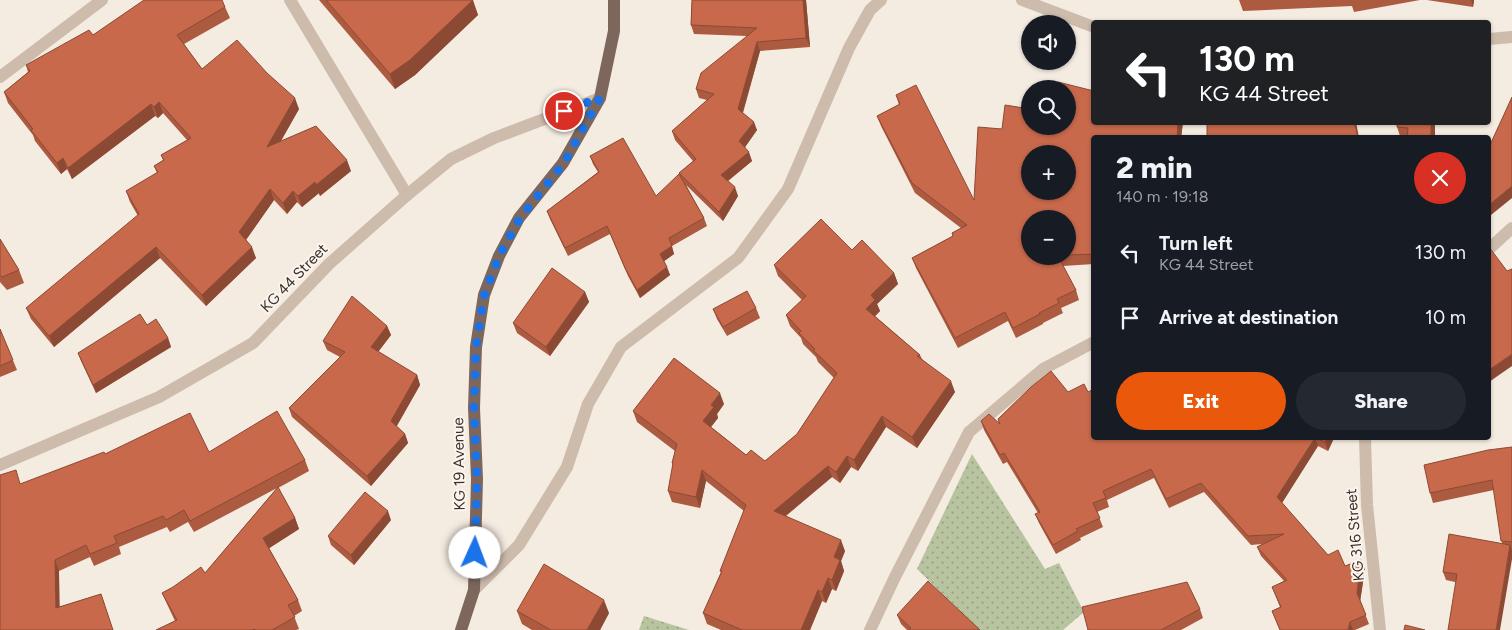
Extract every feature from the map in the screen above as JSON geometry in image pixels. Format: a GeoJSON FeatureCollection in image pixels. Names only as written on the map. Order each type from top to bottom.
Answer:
{"type":"FeatureCollection","features":[{"type":"Feature","properties":{"kind":"main road","name":"KG 19 Avenue"},"geometry":{"type":"LineString","coordinates":[[461,630],[474,590],[477,479],[474,408],[475,364],[484,296],[499,256],[520,218],[564,163],[600,98],[614,31],[614,0]]}},
{"type":"Feature","properties":{"kind":"street"},"geometry":{"type":"LineString","coordinates":[[0,77],[102,0]]}},
{"type":"Feature","properties":{"kind":"street"},"geometry":{"type":"LineString","coordinates":[[290,0],[407,195]]}},
{"type":"Feature","properties":{"kind":"street"},"geometry":{"type":"LineString","coordinates":[[474,590],[519,545],[567,467],[588,404],[622,347],[738,258],[788,189],[849,48],[870,10],[881,0]]}},
{"type":"Feature","properties":{"kind":"street"},"geometry":{"type":"LineString","coordinates":[[1022,0],[1091,26]]}},
{"type":"Feature","properties":{"kind":"street"},"geometry":{"type":"LineString","coordinates":[[1491,39],[1512,37]]}},
{"type":"Feature","properties":{"kind":"street","name":"KG 44 Street"},"geometry":{"type":"LineString","coordinates":[[0,465],[159,397],[253,343],[329,264],[451,159],[494,138],[600,98]]}},
{"type":"Feature","properties":{"kind":"street"},"geometry":{"type":"LineString","coordinates":[[1491,247],[1512,228]]}},
{"type":"Feature","properties":{"kind":"street"},"geometry":{"type":"LineString","coordinates":[[870,630],[969,432],[1042,369],[1091,344]]}},
{"type":"Feature","properties":{"kind":"street","name":"KG 316 Street"},"geometry":{"type":"LineString","coordinates":[[1365,440],[1367,505],[1380,630]]}},
{"type":"Feature","properties":{"kind":"green space"},"geometry":{"type":"Polygon","coordinates":[[[972,454],[1045,569],[1059,563],[1084,612],[1063,630],[979,630],[917,569],[972,454]]]}},
{"type":"Feature","properties":{"kind":"green space"},"geometry":{"type":"Polygon","coordinates":[[[644,616],[689,630],[639,630],[644,616]]]}},
{"type":"Feature","properties":{"kind":"building"},"geometry":{"type":"Polygon","coordinates":[[[144,0],[222,0],[225,7],[177,35],[202,69],[237,40],[267,73],[295,98],[267,147],[316,126],[347,160],[316,185],[315,182],[298,196],[293,191],[283,203],[270,189],[239,232],[252,247],[202,295],[156,247],[49,336],[26,308],[139,214],[126,191],[158,172],[154,166],[164,160],[161,155],[191,138],[159,102],[154,107],[151,104],[68,168],[63,158],[57,163],[4,92],[30,71],[26,65],[89,30],[93,35],[144,0]]]}},
{"type":"Feature","properties":{"kind":"building"},"geometry":{"type":"Polygon","coordinates":[[[326,0],[473,0],[410,60],[390,74],[326,0]]]}},
{"type":"Feature","properties":{"kind":"building"},"geometry":{"type":"Polygon","coordinates":[[[692,0],[803,0],[806,38],[757,42],[738,109],[754,122],[739,141],[749,152],[721,175],[735,187],[719,212],[679,173],[696,159],[672,131],[714,94],[696,89],[701,73],[757,28],[691,25],[692,0]]]}},
{"type":"Feature","properties":{"kind":"building"},"geometry":{"type":"Polygon","coordinates":[[[916,85],[974,200],[978,127],[1002,129],[1005,105],[1021,108],[1021,135],[1076,135],[1076,86],[1091,90],[1091,125],[1178,125],[1177,135],[1091,135],[1091,254],[1076,255],[1076,210],[1021,210],[1021,265],[1063,265],[1076,290],[1057,299],[1059,303],[1013,328],[1005,312],[955,338],[912,258],[953,236],[952,233],[967,225],[912,183],[877,116],[900,104],[896,95],[916,85]]]}},
{"type":"Feature","properties":{"kind":"building"},"geometry":{"type":"Polygon","coordinates":[[[1512,97],[1512,186],[1491,203],[1491,143],[1512,97]]]}},
{"type":"Feature","properties":{"kind":"building"},"geometry":{"type":"Polygon","coordinates":[[[1207,125],[1355,125],[1357,135],[1207,135],[1207,125]]]}},
{"type":"Feature","properties":{"kind":"building"},"geometry":{"type":"Polygon","coordinates":[[[1397,125],[1431,125],[1431,135],[1407,135],[1408,128],[1397,127],[1397,125]]]}},
{"type":"Feature","properties":{"kind":"building"},"geometry":{"type":"Polygon","coordinates":[[[623,138],[656,196],[679,174],[704,218],[669,238],[672,246],[660,254],[667,267],[637,290],[625,268],[607,226],[565,248],[547,211],[599,172],[590,156],[623,138]]]}},
{"type":"Feature","properties":{"kind":"building"},"geometry":{"type":"Polygon","coordinates":[[[821,219],[852,250],[862,240],[894,273],[871,295],[875,300],[866,309],[920,355],[917,356],[951,381],[912,437],[882,416],[854,460],[847,456],[836,472],[828,466],[774,511],[841,540],[834,557],[840,560],[832,580],[828,578],[822,592],[818,590],[801,630],[742,630],[703,613],[722,571],[720,571],[746,505],[702,470],[696,497],[668,491],[677,444],[633,411],[674,358],[720,393],[711,405],[714,407],[703,421],[746,455],[751,450],[765,461],[797,434],[837,373],[813,350],[815,349],[799,333],[801,331],[786,315],[806,296],[774,265],[821,219]]]}},
{"type":"Feature","properties":{"kind":"building"},"geometry":{"type":"Polygon","coordinates":[[[0,239],[19,270],[2,277],[0,275],[0,239]]]}},
{"type":"Feature","properties":{"kind":"building"},"geometry":{"type":"Polygon","coordinates":[[[1491,250],[1507,271],[1512,269],[1512,354],[1491,369],[1491,250]]]}},
{"type":"Feature","properties":{"kind":"building"},"geometry":{"type":"Polygon","coordinates":[[[552,268],[585,292],[546,347],[513,323],[552,268]]]}},
{"type":"Feature","properties":{"kind":"building"},"geometry":{"type":"Polygon","coordinates":[[[747,291],[756,308],[723,327],[713,309],[747,291]]]}},
{"type":"Feature","properties":{"kind":"building"},"geometry":{"type":"Polygon","coordinates":[[[352,296],[387,326],[371,347],[417,375],[391,421],[405,434],[367,476],[289,408],[345,352],[323,341],[352,296]]]}},
{"type":"Feature","properties":{"kind":"building"},"geometry":{"type":"Polygon","coordinates":[[[140,314],[147,325],[156,319],[168,338],[93,385],[78,353],[140,314]]]}},
{"type":"Feature","properties":{"kind":"building"},"geometry":{"type":"Polygon","coordinates":[[[0,329],[13,360],[0,366],[0,329]]]}},
{"type":"Feature","properties":{"kind":"building"},"geometry":{"type":"Polygon","coordinates":[[[1051,371],[1068,392],[1084,384],[1088,392],[1091,390],[1091,440],[1314,440],[1277,497],[1328,555],[1338,550],[1345,566],[1361,560],[1357,593],[1366,615],[1350,622],[1348,630],[1280,630],[1272,611],[1281,607],[1272,587],[1287,580],[1257,547],[1284,534],[1248,536],[1201,483],[1166,499],[1151,469],[1103,491],[1106,498],[1093,503],[1100,518],[1076,529],[1078,531],[1053,545],[1035,514],[1040,512],[1004,453],[1000,455],[981,421],[989,414],[1000,424],[998,419],[1031,387],[1051,371]]]}},
{"type":"Feature","properties":{"kind":"building"},"geometry":{"type":"Polygon","coordinates":[[[277,411],[305,460],[190,521],[184,510],[166,520],[163,516],[114,536],[117,543],[90,554],[86,545],[55,560],[56,608],[101,594],[113,630],[0,630],[0,475],[16,470],[20,484],[104,452],[105,454],[190,413],[209,452],[277,411]]]}},
{"type":"Feature","properties":{"kind":"building"},"geometry":{"type":"Polygon","coordinates":[[[1512,447],[1512,542],[1501,541],[1492,480],[1430,493],[1424,465],[1488,450],[1512,447]]]}},
{"type":"Feature","properties":{"kind":"building"},"geometry":{"type":"Polygon","coordinates":[[[278,487],[295,518],[263,538],[298,600],[288,605],[295,617],[272,630],[156,630],[177,620],[162,593],[201,567],[205,573],[278,487]]]}},
{"type":"Feature","properties":{"kind":"building"},"geometry":{"type":"Polygon","coordinates":[[[365,492],[388,511],[351,555],[328,536],[365,492]]]}},
{"type":"Feature","properties":{"kind":"building"},"geometry":{"type":"Polygon","coordinates":[[[1449,534],[1510,545],[1496,630],[1448,630],[1457,574],[1443,572],[1449,534]]]}},
{"type":"Feature","properties":{"kind":"building"},"geometry":{"type":"Polygon","coordinates":[[[544,564],[604,600],[587,630],[551,630],[517,611],[544,564]]]}},
{"type":"Feature","properties":{"kind":"building"},"geometry":{"type":"Polygon","coordinates":[[[928,581],[980,630],[909,630],[911,628],[897,615],[928,581]]]}},
{"type":"Feature","properties":{"kind":"building"},"geometry":{"type":"Polygon","coordinates":[[[1187,582],[1200,609],[1161,630],[1088,630],[1082,607],[1187,582]]]}},
{"type":"Feature","properties":{"kind":"building"},"geometry":{"type":"Polygon","coordinates":[[[1405,625],[1425,630],[1404,630],[1405,625]]]}},
{"type":"Feature","properties":{"kind":"route"},"geometry":{"type":"LineString","coordinates":[[475,553],[477,479],[474,408],[476,347],[484,296],[499,256],[520,218],[564,163],[600,98],[564,111]]}}]}
